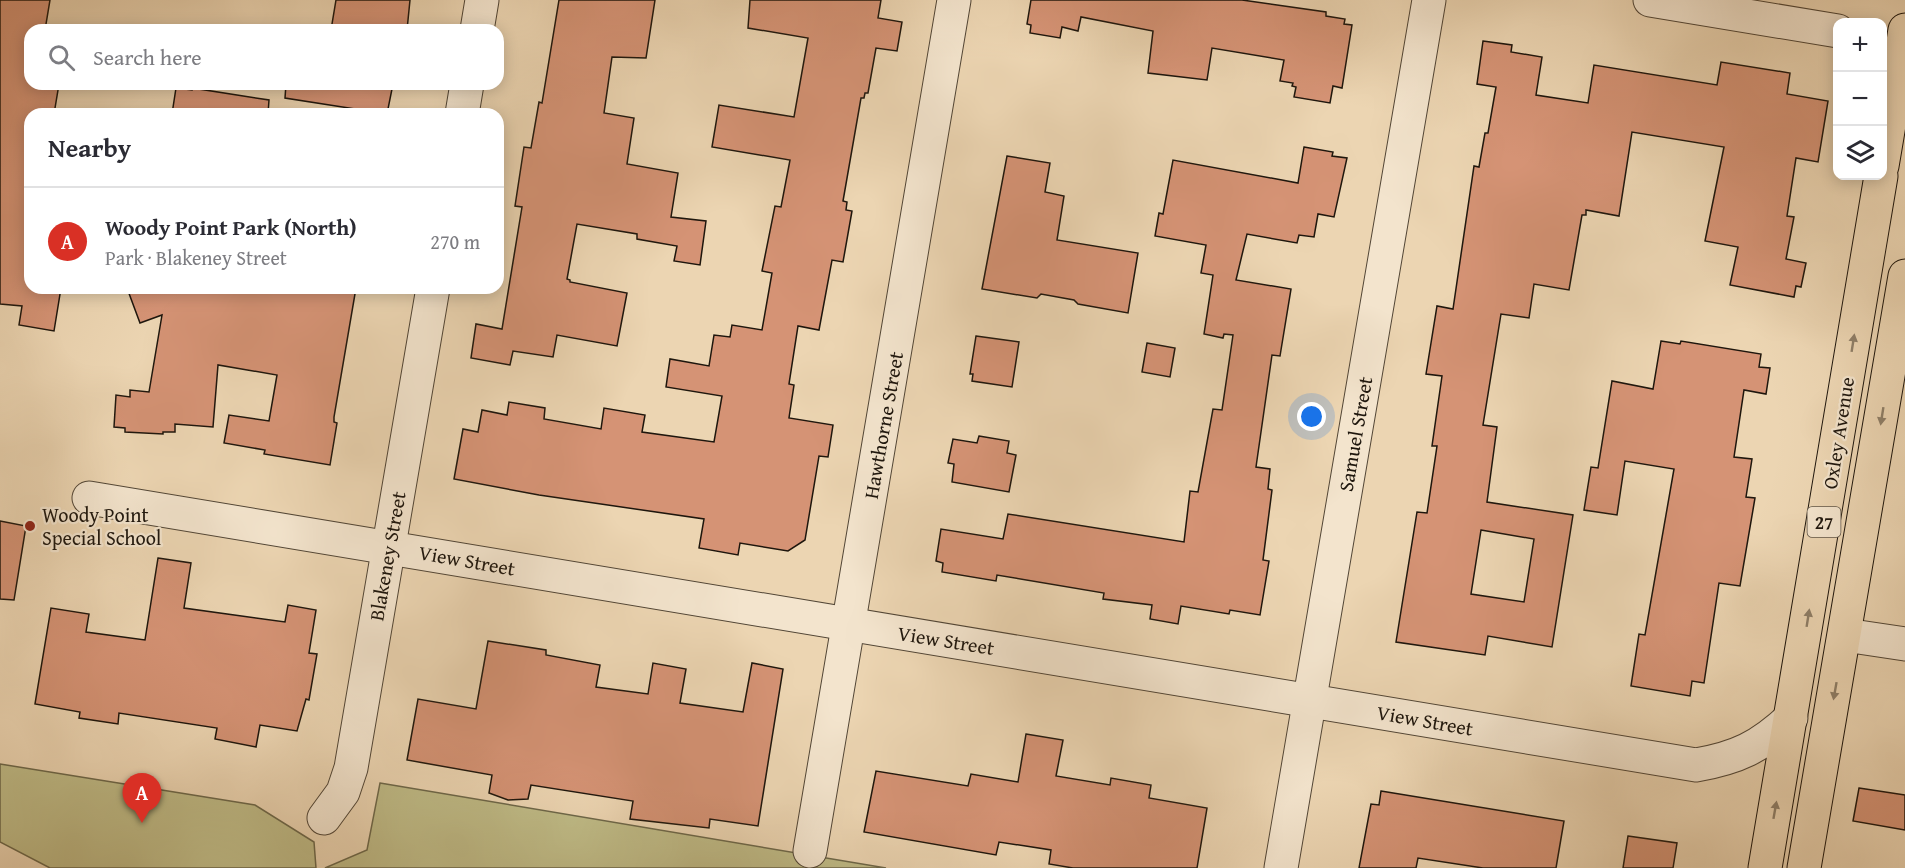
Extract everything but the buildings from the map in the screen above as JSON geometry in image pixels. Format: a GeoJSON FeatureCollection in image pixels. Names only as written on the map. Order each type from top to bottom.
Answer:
{"type":"FeatureCollection","features":[{"type":"Feature","properties":{"kind":"main road"},"geometry":{"type":"LineString","coordinates":[[1887,128],[1899,38]]}},
{"type":"Feature","properties":{"kind":"main road","name":"Oxley Avenue"},"geometry":{"type":"LineString","coordinates":[[1765,868],[1880,180]]}},
{"type":"Feature","properties":{"kind":"main road","name":"Oxley Avenue"},"geometry":{"type":"LineString","coordinates":[[1804,868],[1905,276]]}},
{"type":"Feature","properties":{"kind":"street"},"geometry":{"type":"LineString","coordinates":[[478,24],[482,0]]}},
{"type":"Feature","properties":{"kind":"street","name":"Hawthorne Street"},"geometry":{"type":"LineString","coordinates":[[810,850],[954,0]]}},
{"type":"Feature","properties":{"kind":"street","name":"Samuel Street"},"geometry":{"type":"LineString","coordinates":[[1281,868],[1429,0]]}},
{"type":"Feature","properties":{"kind":"street"},"geometry":{"type":"LineString","coordinates":[[1650,0],[1833,30]]}},
{"type":"Feature","properties":{"kind":"street"},"geometry":{"type":"LineString","coordinates":[[463,108],[467,90]]}},
{"type":"Feature","properties":{"kind":"street","name":"Blakeney Street"},"geometry":{"type":"LineString","coordinates":[[324,818],[344,792],[351,768],[432,294]]}},
{"type":"Feature","properties":{"kind":"street","name":"View Street"},"geometry":{"type":"LineString","coordinates":[[89,498],[389,546],[1695,765],[1740,755],[1774,734],[1791,718]]}},
{"type":"Feature","properties":{"kind":"street"},"geometry":{"type":"LineString","coordinates":[[1845,635],[1905,644]]}},
{"type":"Feature","properties":{"kind":"shaded area"},"geometry":{"type":"Polygon","coordinates":[[[0,764],[255,805],[314,842],[316,868],[50,868],[0,842],[0,764]]]}},
{"type":"Feature","properties":{"kind":"shaded area"},"geometry":{"type":"Polygon","coordinates":[[[380,783],[886,868],[325,868],[367,850],[380,783]]]}},
{"type":"Feature","properties":{"kind":"place","name":"Woody Point Special School"},"geometry":{"type":"Point","coordinates":[30,526]}},
{"type":"Feature","properties":{"kind":"place","name":"Woody Point Park (North)"},"geometry":{"type":"Point","coordinates":[142,823]}}]}
